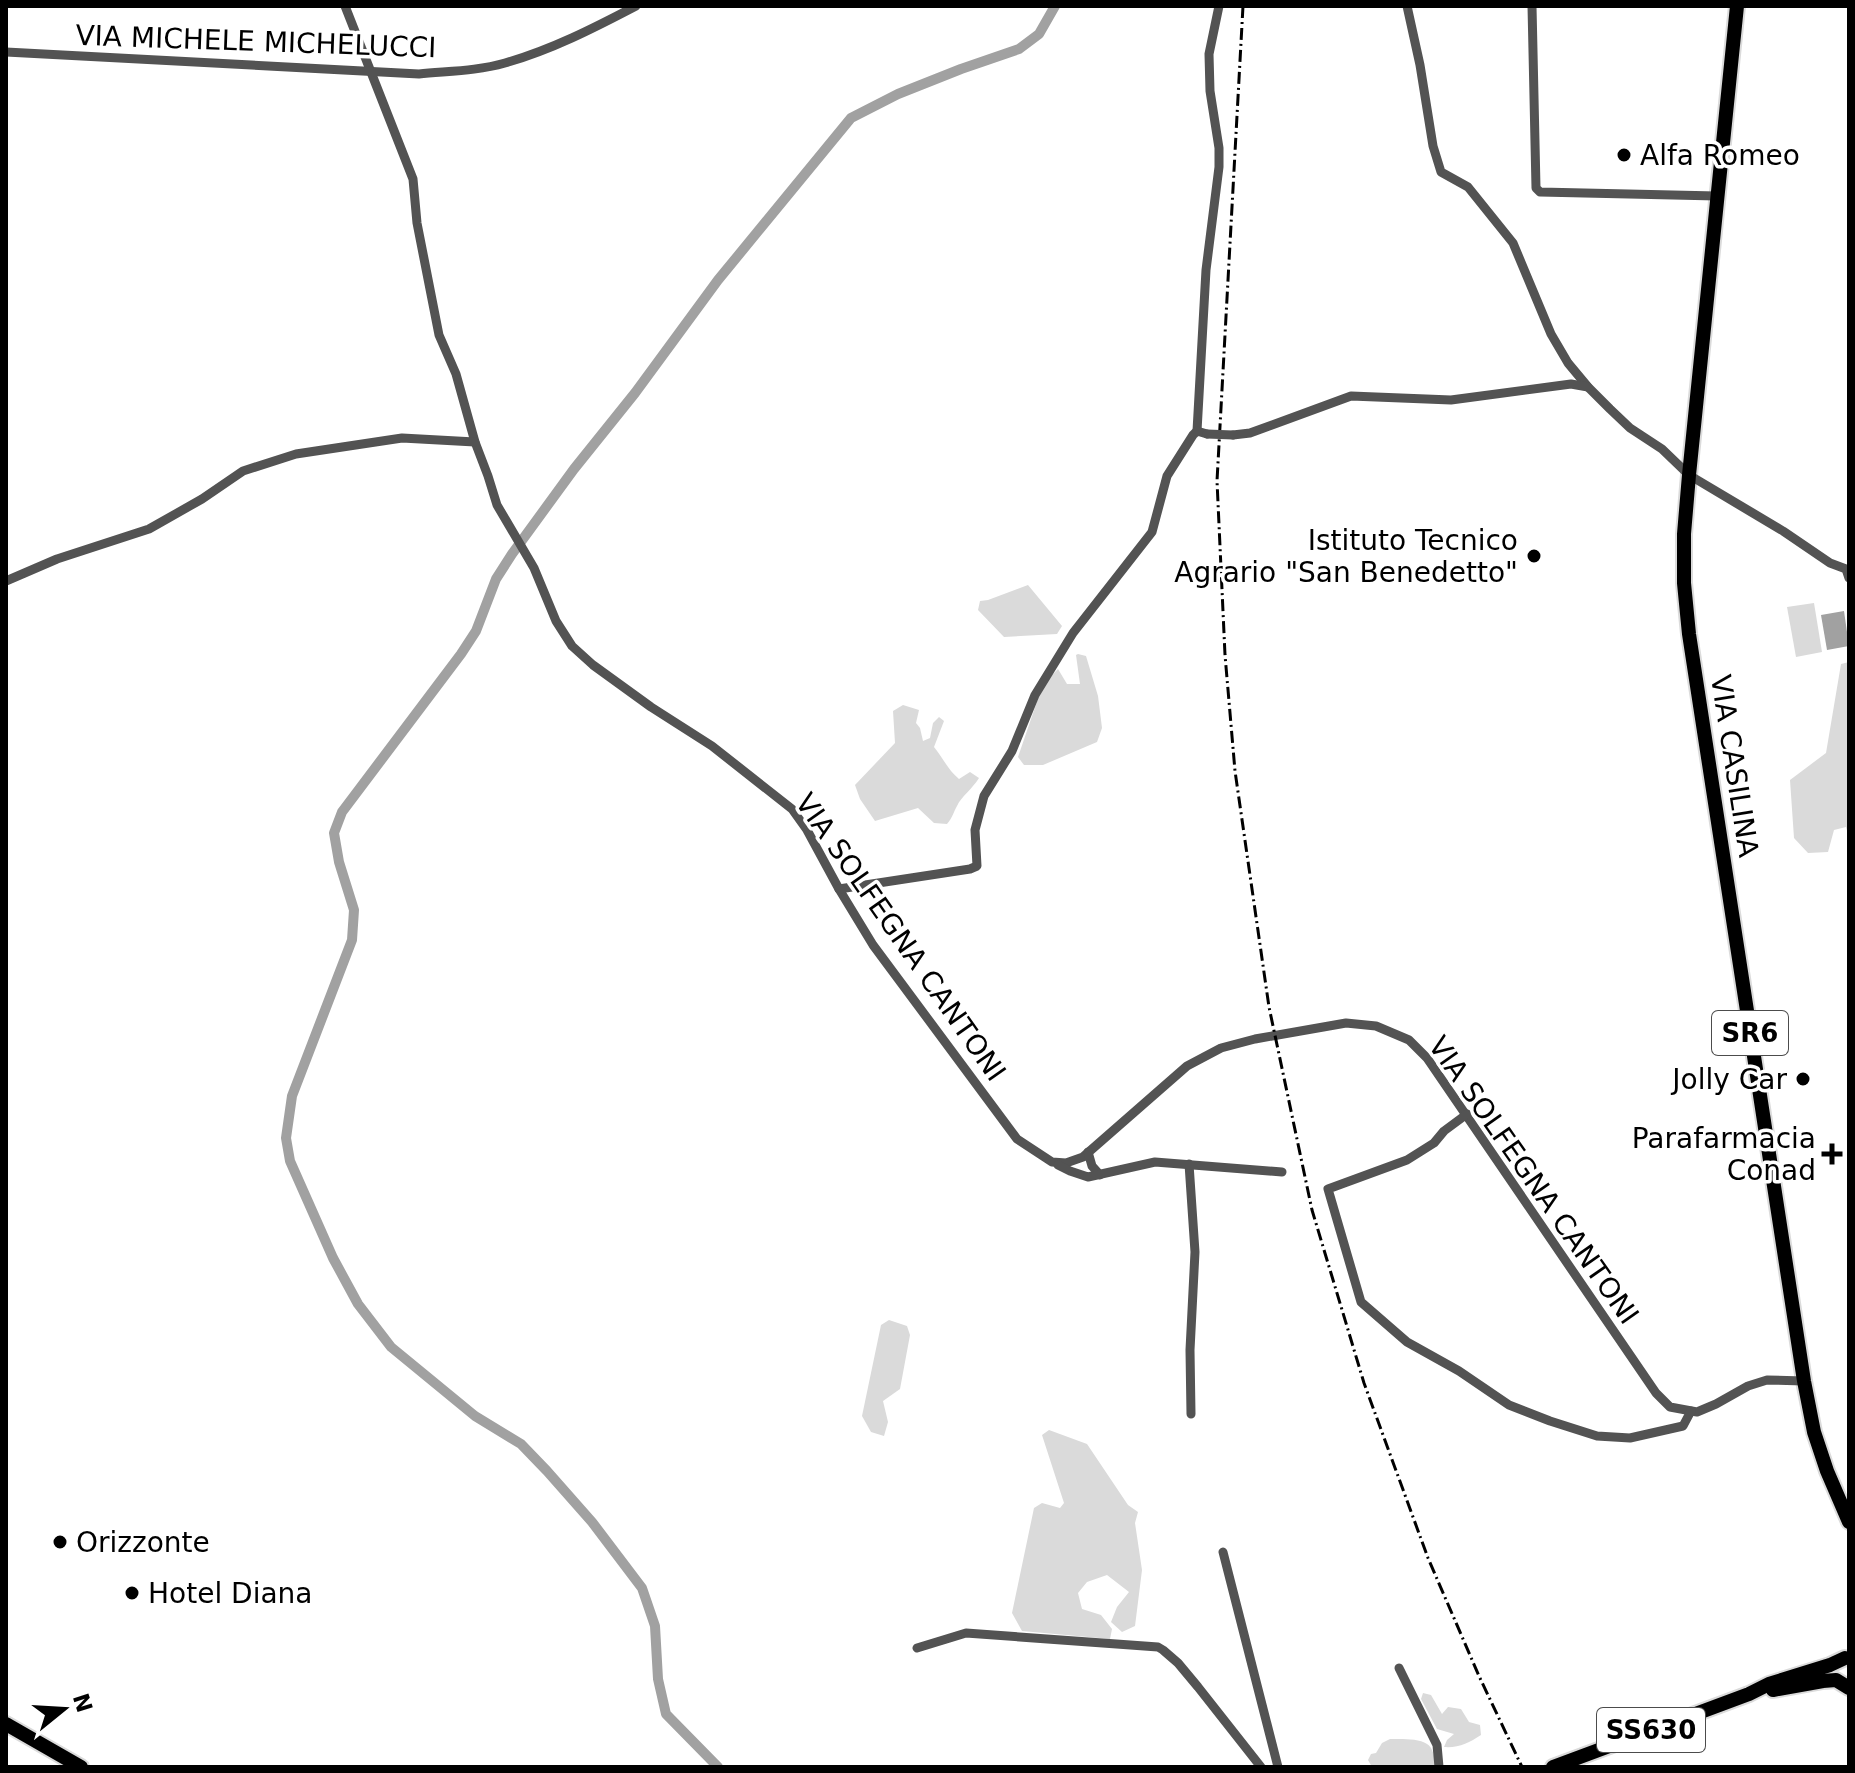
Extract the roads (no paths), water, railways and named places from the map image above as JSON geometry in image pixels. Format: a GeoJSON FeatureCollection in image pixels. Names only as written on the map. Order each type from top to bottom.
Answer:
{"type":"FeatureCollection","features":[{"type":"Feature","properties":{"kind":"main road","name":"VIA CASILINA"},"geometry":{"type":"LineString","coordinates":[[1737,6],[1689,475],[1684,583],[1689,634],[1804,1381],[1814,1432],[1849,1522]]}},
{"type":"Feature","properties":{"kind":"main road"},"geometry":{"type":"LineString","coordinates":[[1847,1653],[1844,1669],[1849,1686]]}},
{"type":"Feature","properties":{"kind":"main road","name":"SS630"},"geometry":{"type":"LineString","coordinates":[[1553,1767],[1769,1684],[1830,1665],[1847,1653]]}},
{"type":"Feature","properties":{"kind":"main road","name":"SS630"},"geometry":{"type":"LineString","coordinates":[[1749,1694],[1823,1681],[1836,1680],[1849,1686]]}},
{"type":"Feature","properties":{"kind":"main road"},"geometry":{"type":"LineString","coordinates":[[6,1724],[81,1767]]}},
{"type":"Feature","properties":{"kind":"street","name":"VIA SOLFEGNA CANTONI"},"geometry":{"type":"LineString","coordinates":[[345,6],[413,179],[417,223],[439,335],[456,374],[475,442],[497,505],[534,568],[556,621],[572,646],[593,665],[712,746],[792,809],[873,945],[1017,1139],[1052,1162],[1066,1163],[1083,1157],[1187,1066],[1221,1048],[1346,1023],[1376,1026],[1409,1040],[1427,1058],[1656,1393],[1670,1407],[1691,1411]]}},
{"type":"Feature","properties":{"kind":"street","name":"VIA MICHELE MICHELUCCI"},"geometry":{"type":"LineString","coordinates":[[6,52],[419,74],[504,63],[589,31],[636,6]]}},
{"type":"Feature","properties":{"kind":"street"},"geometry":{"type":"LineString","coordinates":[[1202,433],[1206,270],[1219,167],[1209,54],[1219,6]]}},
{"type":"Feature","properties":{"kind":"street"},"geometry":{"type":"LineString","coordinates":[[1407,6],[1433,146],[1441,172],[1468,187],[1513,243],[1551,334],[1568,363],[1630,428],[1662,449],[1689,475],[1830,563],[1848,570]]}},
{"type":"Feature","properties":{"kind":"street"},"geometry":{"type":"LineString","coordinates":[[1532,6],[1536,188],[1540,192],[1717,196]]}},
{"type":"Feature","properties":{"kind":"street"},"geometry":{"type":"LineString","coordinates":[[839,889],[977,866],[975,830],[984,796],[1012,751],[1035,695],[1073,633],[1152,532],[1167,476],[1193,435],[1250,433],[1351,396],[1451,400],[1571,384],[1588,387]]}},
{"type":"Feature","properties":{"kind":"street"},"geometry":{"type":"LineString","coordinates":[[6,581],[57,559],[149,529],[243,471],[296,454],[402,438],[475,442]]}},
{"type":"Feature","properties":{"kind":"street"},"geometry":{"type":"LineString","coordinates":[[1467,1114],[1444,1131],[1434,1143],[1407,1160],[1328,1189],[1361,1302],[1407,1342],[1459,1371],[1509,1405],[1597,1436],[1630,1438],[1683,1426],[1691,1411],[1697,1412],[1716,1404],[1748,1386],[1767,1380],[1804,1381]]}},
{"type":"Feature","properties":{"kind":"street"},"geometry":{"type":"LineString","coordinates":[[1088,1152],[1092,1166],[1100,1175]]}},
{"type":"Feature","properties":{"kind":"street"},"geometry":{"type":"LineString","coordinates":[[1052,1162],[1088,1177],[1155,1162],[1282,1172]]}},
{"type":"Feature","properties":{"kind":"street"},"geometry":{"type":"LineString","coordinates":[[1189,1164],[1195,1252],[1190,1350],[1191,1414]]}},
{"type":"Feature","properties":{"kind":"street"},"geometry":{"type":"LineString","coordinates":[[1223,1552],[1278,1767]]}},
{"type":"Feature","properties":{"kind":"street"},"geometry":{"type":"LineString","coordinates":[[917,1648],[966,1633],[1158,1647],[1178,1663],[1261,1767]]}},
{"type":"Feature","properties":{"kind":"street"},"geometry":{"type":"LineString","coordinates":[[1399,1668],[1437,1745],[1439,1767]]}},
{"type":"Feature","properties":{"kind":"waterway"},"geometry":{"type":"LineString","coordinates":[[718,1767],[666,1714],[658,1679],[655,1626],[642,1588],[592,1522],[521,1444],[475,1416],[391,1347],[358,1304],[333,1258],[290,1161],[286,1138],[292,1096],[352,940],[354,910],[339,862],[334,833],[342,812],[476,631],[496,579],[512,554],[718,280],[851,118],[898,94],[1019,49],[1039,34],[1055,6]]}},
{"type":"Feature","properties":{"kind":"railway"},"geometry":{"type":"LineString","coordinates":[[1243,6],[1217,481],[1225,655],[1235,771],[1269,1007],[1312,1210],[1364,1383],[1428,1558],[1522,1767]]}},
{"type":"Feature","properties":{"kind":"place","name":"Alfa Romeo"},"geometry":{"type":"Point","coordinates":[1624,155]}},
{"type":"Feature","properties":{"kind":"place","name":"Istituto Tecnico Agrario \"San Benedetto\""},"geometry":{"type":"Point","coordinates":[1534,556]}},
{"type":"Feature","properties":{"kind":"place","name":"Jolly Car"},"geometry":{"type":"Point","coordinates":[1803,1079]}},
{"type":"Feature","properties":{"kind":"place","name":"Parafarmacia Conad"},"geometry":{"type":"Point","coordinates":[1832,1154]}},
{"type":"Feature","properties":{"kind":"place","name":"Orizzonte"},"geometry":{"type":"Point","coordinates":[60,1542]}},
{"type":"Feature","properties":{"kind":"place","name":"Hotel Diana"},"geometry":{"type":"Point","coordinates":[132,1593]}}]}
